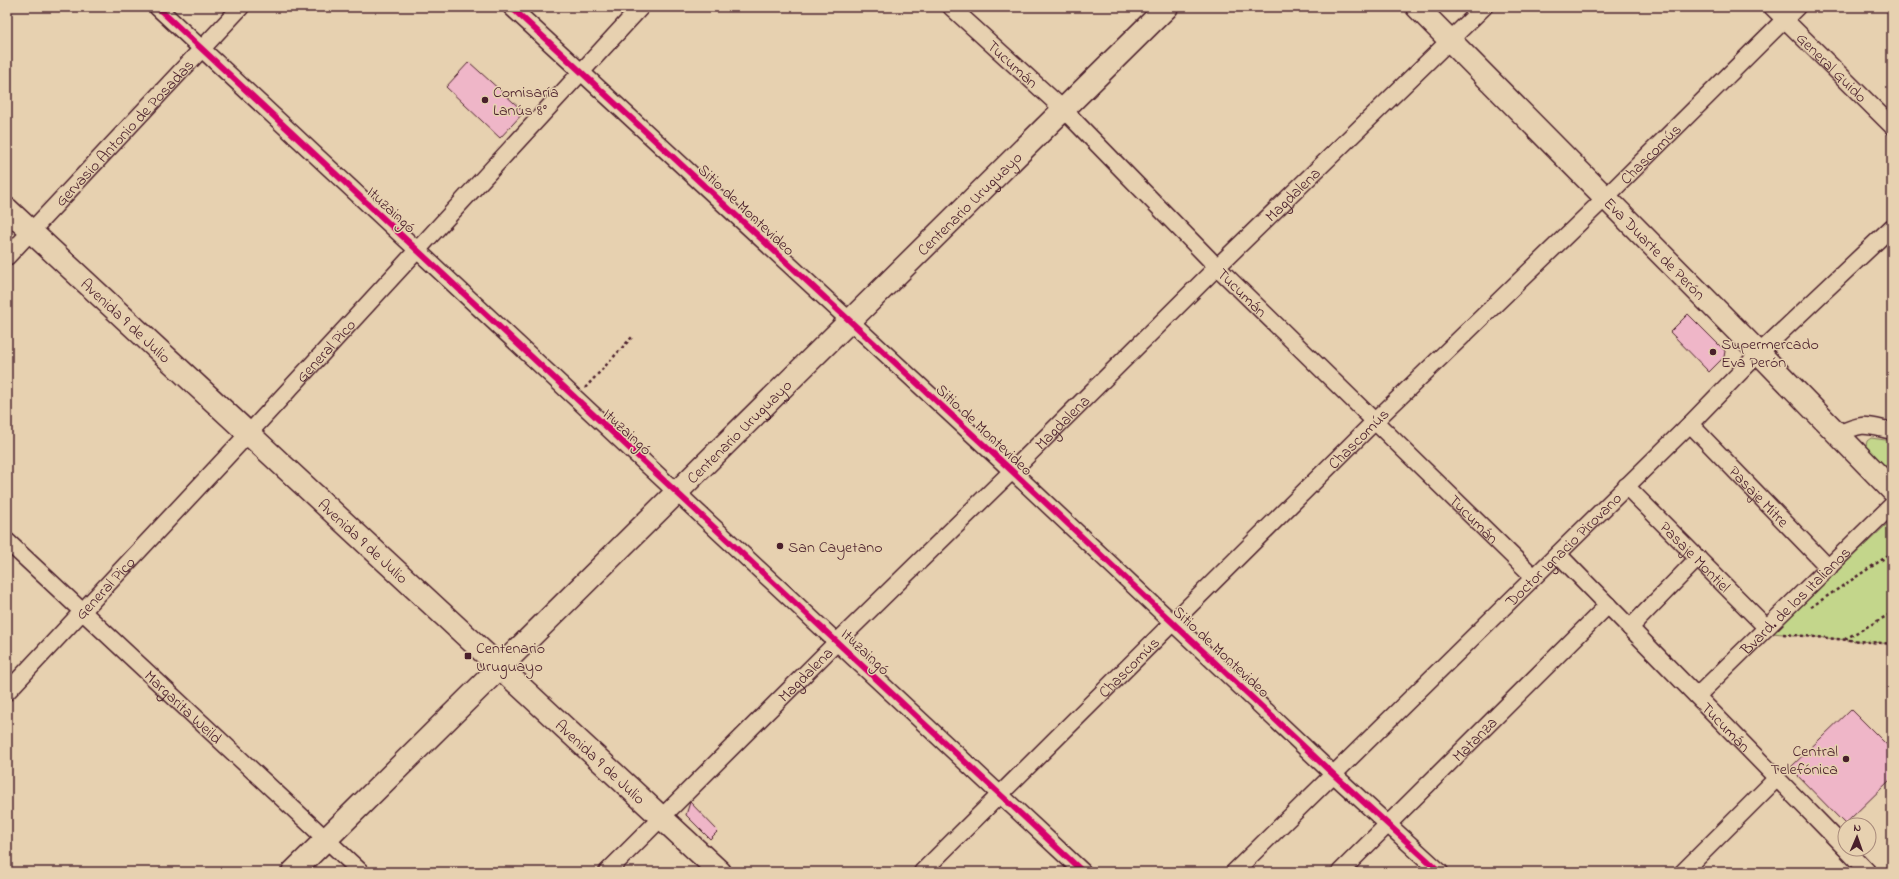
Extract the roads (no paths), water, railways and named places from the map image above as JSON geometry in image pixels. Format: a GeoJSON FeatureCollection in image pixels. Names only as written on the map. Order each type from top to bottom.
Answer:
{"type":"FeatureCollection","features":[{"type":"Feature","properties":{"kind":"main road","name":"Centenario Uruguayo"},"geometry":{"type":"LineString","coordinates":[[293,872],[1167,7]]}},
{"type":"Feature","properties":{"kind":"main road","name":"Eva Duarte de Perón"},"geometry":{"type":"LineString","coordinates":[[1417,7],[1759,353],[1892,490]]}},
{"type":"Feature","properties":{"kind":"main road","name":"Avenida 9 de Julio"},"geometry":{"type":"LineString","coordinates":[[7,209],[720,872]]}},
{"type":"Feature","properties":{"kind":"street","name":"Ituzaingó"},"geometry":{"type":"LineString","coordinates":[[157,7],[1083,872]]}},
{"type":"Feature","properties":{"kind":"street","name":"Gervasio Antonio de Posadas"},"geometry":{"type":"LineString","coordinates":[[7,258],[241,7]]}},
{"type":"Feature","properties":{"kind":"street","name":"Sitio de Montevideo"},"geometry":{"type":"LineString","coordinates":[[511,7],[849,322],[1012,471],[1333,774],[1440,872]]}},
{"type":"Feature","properties":{"kind":"street","name":"General Pico"},"geometry":{"type":"LineString","coordinates":[[7,692],[249,433],[642,7]]}},
{"type":"Feature","properties":{"kind":"street","name":"Tucumán"},"geometry":{"type":"LineString","coordinates":[[951,7],[1063,109],[1217,267],[1534,577]]}},
{"type":"Feature","properties":{"kind":"street","name":"Magdalena"},"geometry":{"type":"LineString","coordinates":[[607,872],[837,642],[1012,471],[1217,267],[1484,7]]}},
{"type":"Feature","properties":{"kind":"street","name":"General Guido"},"geometry":{"type":"LineString","coordinates":[[1772,7],[1892,126]]}},
{"type":"Feature","properties":{"kind":"street","name":"Chascomús"},"geometry":{"type":"LineString","coordinates":[[922,872],[1375,421],[1605,198],[1797,7]]}},
{"type":"Feature","properties":{"kind":"street","name":"Doctor Ignacio Pirovano"},"geometry":{"type":"LineString","coordinates":[[1234,872],[1690,424],[1759,353],[1892,227]]}},
{"type":"Feature","properties":{"kind":"street","name":"Pasaje Mitre"},"geometry":{"type":"LineString","coordinates":[[1690,424],[1829,568]]}},
{"type":"Feature","properties":{"kind":"street"},"geometry":{"type":"LineString","coordinates":[[1838,434],[1859,425],[1868,425],[1892,431]]}},
{"type":"Feature","properties":{"kind":"street","name":"Pasaje Montiel"},"geometry":{"type":"LineString","coordinates":[[1626,486],[1766,627]]}},
{"type":"Feature","properties":{"kind":"street","name":"Bvard. de los Italianos"},"geometry":{"type":"LineString","coordinates":[[1697,696],[1892,505]]}},
{"type":"Feature","properties":{"kind":"street","name":"Margarita Weild"},"geometry":{"type":"LineString","coordinates":[[7,541],[361,872]]}},
{"type":"Feature","properties":{"kind":"street","name":"Tucumán"},"geometry":{"type":"LineString","coordinates":[[1558,554],[1837,841]]}},
{"type":"Feature","properties":{"kind":"street"},"geometry":{"type":"LineString","coordinates":[[1630,628],[1698,558]]}},
{"type":"Feature","properties":{"kind":"street","name":"Matanza"},"geometry":{"type":"LineString","coordinates":[[1340,872],[1608,605]]}},
{"type":"Feature","properties":{"kind":"street"},"geometry":{"type":"LineString","coordinates":[[1683,872],[1777,778]]}},
{"type":"Feature","properties":{"kind":"street","name":"Tucumán"},"geometry":{"type":"LineString","coordinates":[[1853,857],[1868,872]]}},
{"type":"Feature","properties":{"kind":"place","name":"Comisaría Lanús 8°"},"geometry":{"type":"Point","coordinates":[485,100]}},
{"type":"Feature","properties":{"kind":"place","name":"Supermercado Eva Perón"},"geometry":{"type":"Point","coordinates":[1713,352]}},
{"type":"Feature","properties":{"kind":"place","name":"San Cayetano"},"geometry":{"type":"Point","coordinates":[780,546]}},
{"type":"Feature","properties":{"kind":"place","name":"Centenario Uruguayo"},"geometry":{"type":"Point","coordinates":[468,656]}},
{"type":"Feature","properties":{"kind":"place","name":"Central Telefónica"},"geometry":{"type":"Point","coordinates":[1846,759]}}]}
